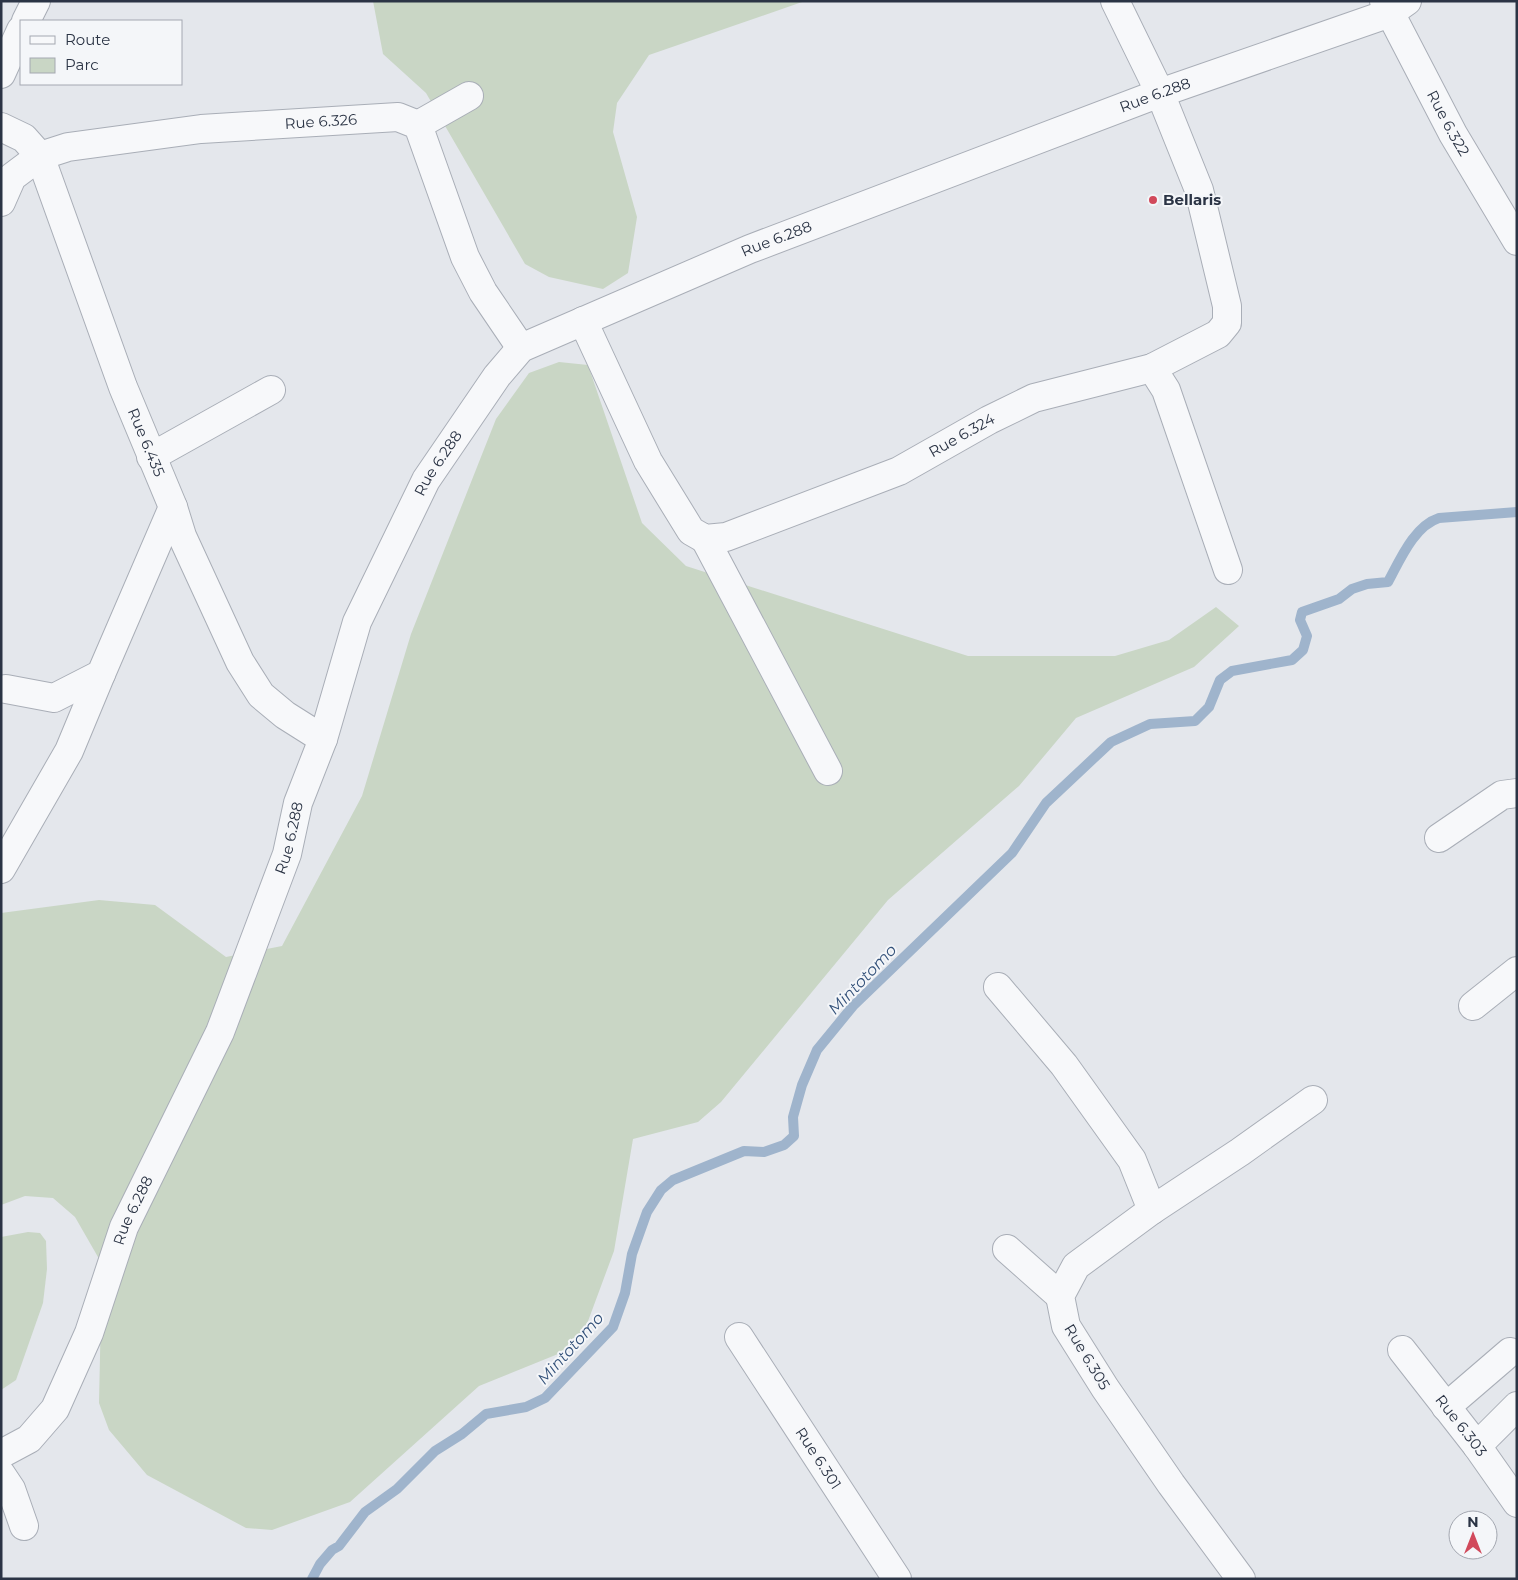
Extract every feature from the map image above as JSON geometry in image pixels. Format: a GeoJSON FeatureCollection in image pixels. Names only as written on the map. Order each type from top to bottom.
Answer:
{"type":"FeatureCollection","features":[{"type":"Feature","properties":{"kind":"street"},"geometry":{"type":"LineString","coordinates":[[26,20],[36,1]]}},
{"type":"Feature","properties":{"kind":"street"},"geometry":{"type":"LineString","coordinates":[[1115,1],[1160,93]]}},
{"type":"Feature","properties":{"kind":"street","name":"Rue 6.288"},"geometry":{"type":"LineString","coordinates":[[1,1454],[29,1439],[55,1409],[89,1333],[124,1227],[220,1032],[287,854],[298,803],[323,739],[357,622],[426,480],[497,376],[521,348],[750,249],[1394,5]]}},
{"type":"Feature","properties":{"kind":"street","name":"Rue 6.322"},"geometry":{"type":"LineString","coordinates":[[1394,5],[1453,134],[1517,241]]}},
{"type":"Feature","properties":{"kind":"street"},"geometry":{"type":"LineString","coordinates":[[1,74],[20,32]]}},
{"type":"Feature","properties":{"kind":"street","name":"Rue 6.324"},"geometry":{"type":"LineString","coordinates":[[705,538],[726,538],[899,471],[989,420],[1034,398],[1152,368],[1218,334],[1227,323],[1227,306],[1198,190],[1160,93]]}},
{"type":"Feature","properties":{"kind":"street"},"geometry":{"type":"LineString","coordinates":[[468,96],[418,125],[429,151],[465,257],[483,292],[521,348]]}},
{"type":"Feature","properties":{"kind":"street","name":"Rue 6.326"},"geometry":{"type":"LineString","coordinates":[[1,202],[7,168],[68,147],[201,129],[398,117],[418,125]]}},
{"type":"Feature","properties":{"kind":"street","name":"Rue 6.435"},"geometry":{"type":"LineString","coordinates":[[1,127],[24,138],[40,156],[123,387],[190,553],[245,670],[261,695],[285,715],[323,739]]}},
{"type":"Feature","properties":{"kind":"street"},"geometry":{"type":"LineString","coordinates":[[583,321],[648,461],[691,531],[705,538],[828,771]]}},
{"type":"Feature","properties":{"kind":"street"},"geometry":{"type":"LineString","coordinates":[[1152,368],[1166,390],[1228,570]]}},
{"type":"Feature","properties":{"kind":"street"},"geometry":{"type":"LineString","coordinates":[[152,457],[271,390]]}},
{"type":"Feature","properties":{"kind":"street"},"geometry":{"type":"LineString","coordinates":[[1,869],[69,751],[173,507]]}},
{"type":"Feature","properties":{"kind":"street"},"geometry":{"type":"LineString","coordinates":[[6,689],[54,698],[102,674]]}},
{"type":"Feature","properties":{"kind":"street"},"geometry":{"type":"LineString","coordinates":[[1438,838],[1502,795],[1517,793]]}},
{"type":"Feature","properties":{"kind":"street"},"geometry":{"type":"LineString","coordinates":[[1474,1006],[1517,971]]}},
{"type":"Feature","properties":{"kind":"street"},"geometry":{"type":"LineString","coordinates":[[998,987],[1064,1065],[1132,1160],[1152,1210]]}},
{"type":"Feature","properties":{"kind":"street"},"geometry":{"type":"LineString","coordinates":[[1007,1249],[1060,1296],[1076,1266],[1152,1210],[1240,1152],[1312,1100]]}},
{"type":"Feature","properties":{"kind":"street","name":"Rue 6.305"},"geometry":{"type":"LineString","coordinates":[[1060,1296],[1066,1326],[1100,1380],[1171,1484],[1240,1579]]}},
{"type":"Feature","properties":{"kind":"street","name":"Rue 6.301"},"geometry":{"type":"LineString","coordinates":[[739,1337],[897,1579]]}},
{"type":"Feature","properties":{"kind":"street","name":"Rue 6.303"},"geometry":{"type":"LineString","coordinates":[[1402,1350],[1477,1446],[1517,1503]]}},
{"type":"Feature","properties":{"kind":"street"},"geometry":{"type":"LineString","coordinates":[[1446,1407],[1510,1352]]}},
{"type":"Feature","properties":{"kind":"street"},"geometry":{"type":"LineString","coordinates":[[1477,1446],[1517,1406]]}},
{"type":"Feature","properties":{"kind":"street"},"geometry":{"type":"LineString","coordinates":[[1,1474],[11,1489],[24,1526]]}},
{"type":"Feature","properties":{"kind":"green space"},"geometry":{"type":"Polygon","coordinates":[[[373,1],[805,1],[649,55],[617,103],[613,132],[637,217],[628,273],[603,289],[549,277],[525,264],[426,93],[383,54],[373,1]]]}},
{"type":"Feature","properties":{"kind":"green space"},"geometry":{"type":"Polygon","coordinates":[[[559,362],[588,365],[642,523],[686,566],[968,656],[1115,656],[1169,640],[1216,607],[1239,626],[1194,667],[1076,718],[1019,786],[888,900],[721,1102],[698,1122],[633,1139],[614,1251],[584,1332],[563,1352],[479,1386],[350,1502],[272,1530],[246,1528],[147,1475],[109,1430],[99,1403],[102,1264],[75,1217],[53,1198],[25,1196],[1,1205],[1,913],[99,900],[155,905],[226,957],[282,946],[362,796],[411,634],[496,419],[529,373],[559,362]]]}},
{"type":"Feature","properties":{"kind":"green space"},"geometry":{"type":"Polygon","coordinates":[[[28,1232],[40,1233],[46,1241],[47,1269],[43,1303],[16,1380],[1,1390],[1,1237],[28,1232]]]}},
{"type":"Feature","properties":{"kind":"waterway","name":"Mintotomo"},"geometry":{"type":"LineString","coordinates":[[312,1579],[320,1564],[332,1550],[339,1546],[365,1512],[397,1489],[435,1451],[462,1434],[486,1414],[526,1407],[545,1398],[613,1327],[625,1293],[632,1254],[647,1212],[661,1190],[673,1180],[744,1151],[764,1152],[784,1145],[794,1136],[793,1117],[802,1085],[817,1050],[853,1006],[1012,853],[1046,803],[1111,742],[1150,724],[1195,721],[1209,707],[1220,680],[1232,671],[1292,660],[1303,650],[1307,636],[1300,620],[1302,612],[1339,599],[1352,589],[1367,584],[1388,582],[1415,536],[1430,522],[1439,518],[1517,512]]}},
{"type":"Feature","properties":{"kind":"place","name":"Bellaris"},"geometry":{"type":"Point","coordinates":[1153,200]}}]}
